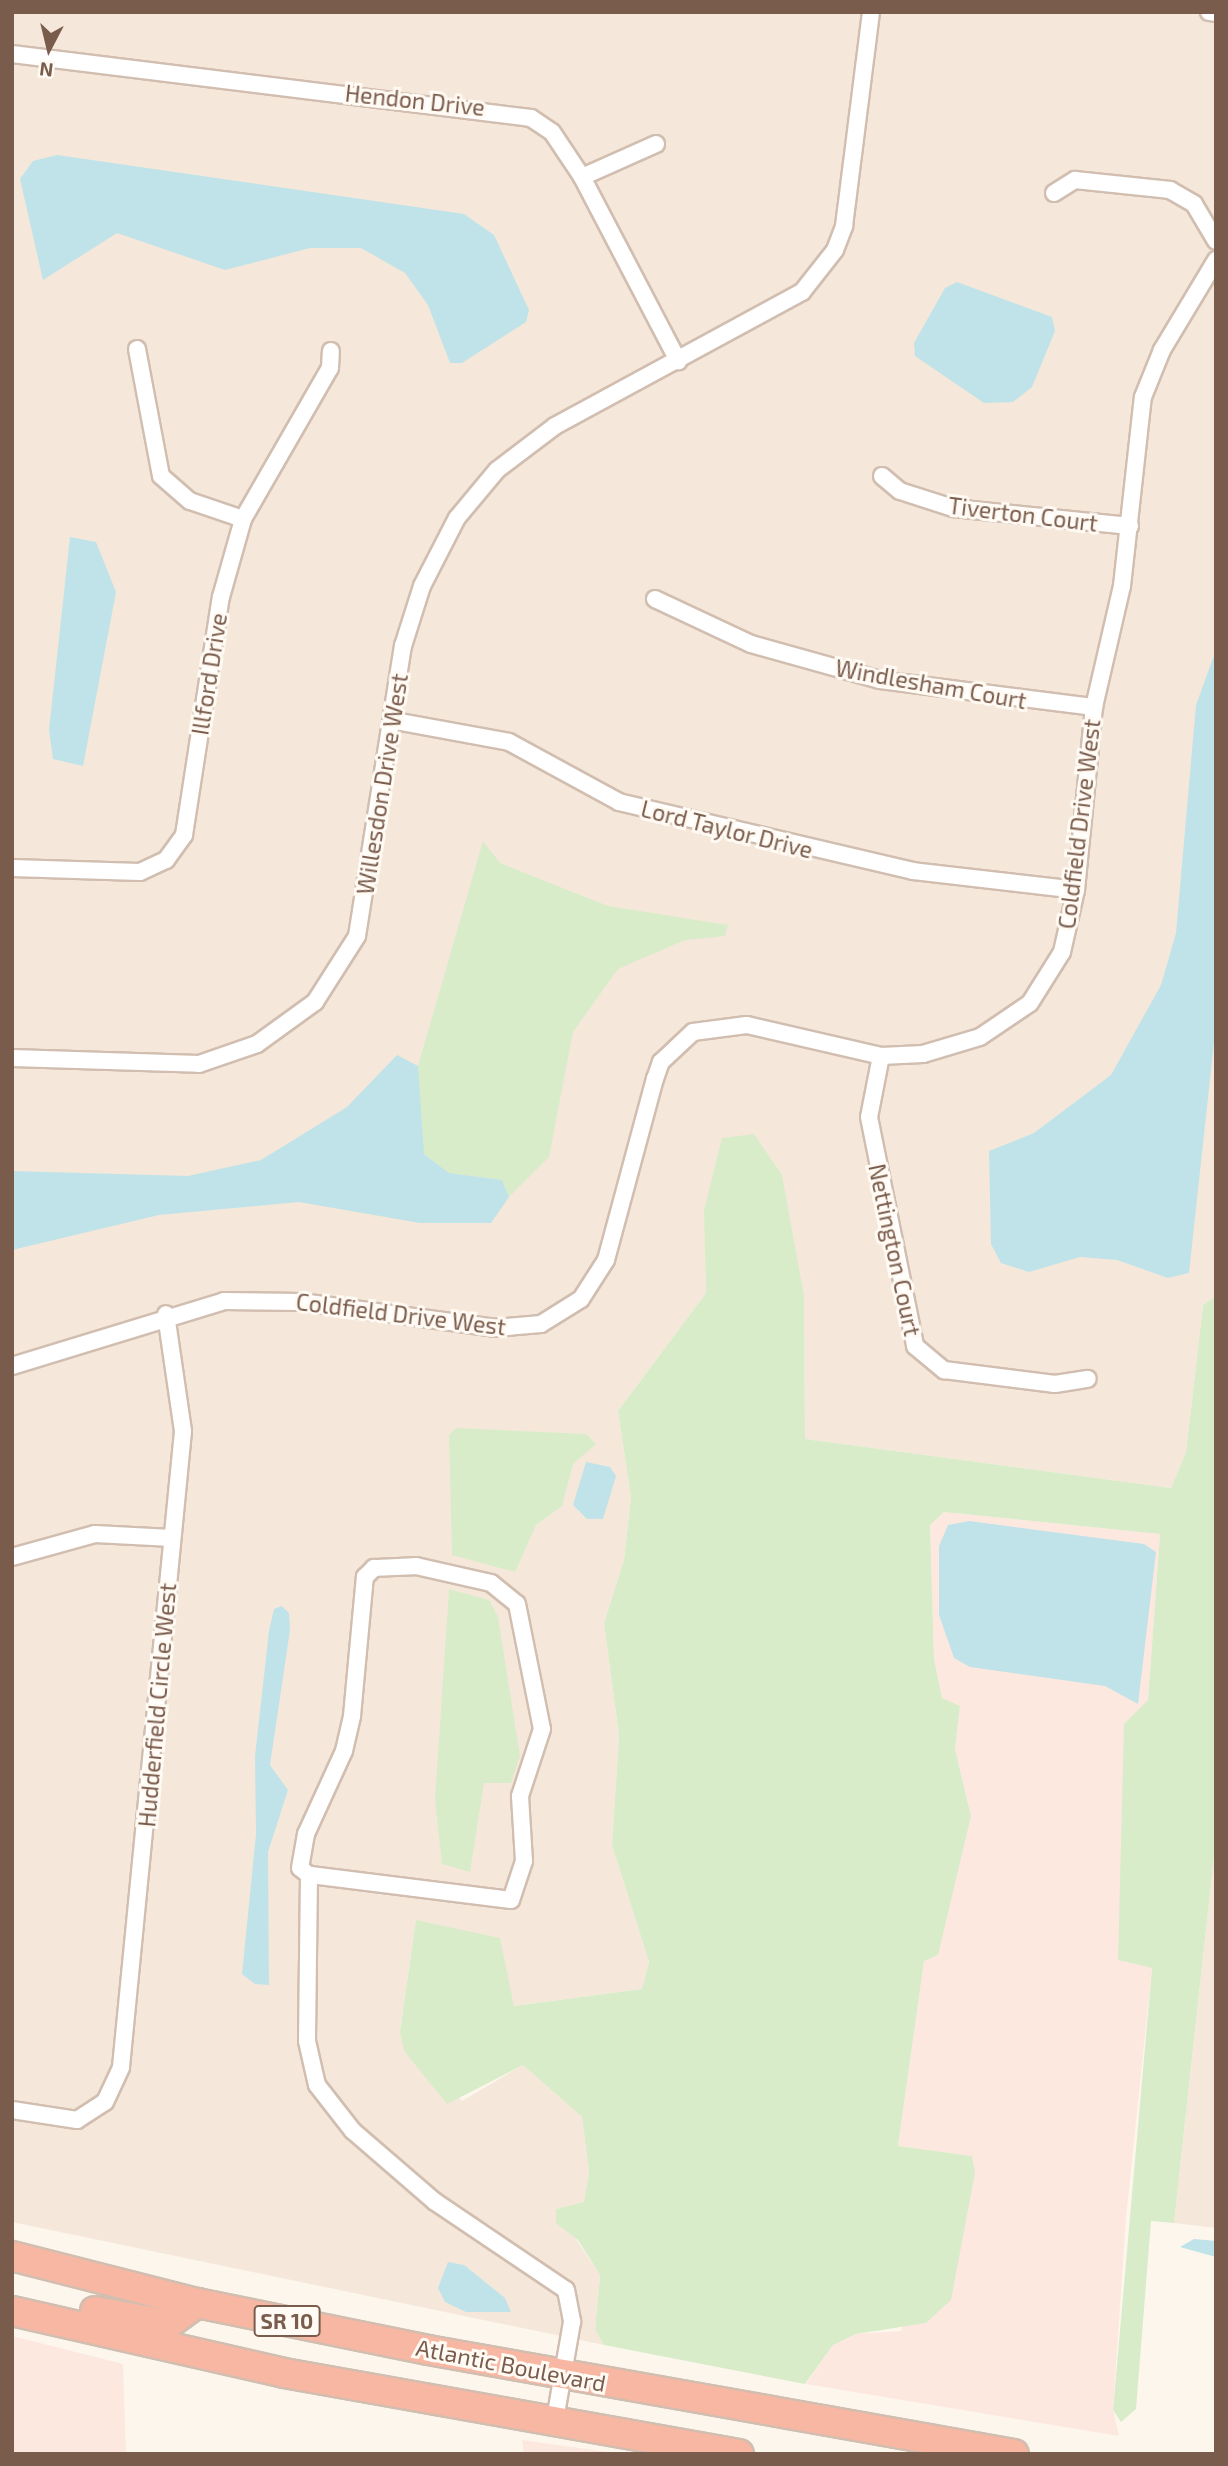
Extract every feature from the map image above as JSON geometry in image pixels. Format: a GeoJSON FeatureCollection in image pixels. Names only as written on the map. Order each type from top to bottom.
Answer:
{"type":"FeatureCollection","features":[{"type":"Feature","properties":{"kind":"highway","name":"Atlantic Boulevard"},"geometry":{"type":"LineString","coordinates":[[12,2256],[197,2303],[563,2374],[1014,2454]]}},
{"type":"Feature","properties":{"kind":"highway"},"geometry":{"type":"LineString","coordinates":[[12,2291],[168,2324],[197,2303]]}},
{"type":"Feature","properties":{"kind":"highway","name":"SR 10"},"geometry":{"type":"LineString","coordinates":[[12,2311],[554,2426],[739,2454]]}},
{"type":"Feature","properties":{"kind":"street","name":"Willesdon Drive West"},"geometry":{"type":"LineString","coordinates":[[12,1058],[199,1064],[257,1044],[300,1016],[330,982],[357,936],[395,721],[403,646],[422,586],[457,517],[524,448],[678,361],[787,304],[835,250],[851,196],[871,12]]}},
{"type":"Feature","properties":{"kind":"street"},"geometry":{"type":"LineString","coordinates":[[1209,12],[1216,13]]}},
{"type":"Feature","properties":{"kind":"street","name":"Hendon Drive"},"geometry":{"type":"LineString","coordinates":[[12,54],[510,111],[552,132],[582,177],[678,361]]}},
{"type":"Feature","properties":{"kind":"street"},"geometry":{"type":"LineString","coordinates":[[582,177],[656,144]]}},
{"type":"Feature","properties":{"kind":"street"},"geometry":{"type":"LineString","coordinates":[[1054,193],[1075,180],[1170,190],[1209,220],[1216,240]]}},
{"type":"Feature","properties":{"kind":"street","name":"Coldfield Drive West"},"geometry":{"type":"LineString","coordinates":[[12,1366],[166,1314],[224,1301],[279,1301],[496,1328],[541,1324],[580,1299],[606,1260],[655,1079],[676,1045],[727,1023],[881,1056],[952,1048],[1030,1003],[1062,952],[1076,890],[1094,707],[1130,526],[1143,397],[1162,350],[1216,260]]}},
{"type":"Feature","properties":{"kind":"street"},"geometry":{"type":"LineString","coordinates":[[137,349],[161,476],[190,501],[243,519]]}},
{"type":"Feature","properties":{"kind":"street","name":"Illford Drive"},"geometry":{"type":"LineString","coordinates":[[12,868],[140,873],[166,860],[184,835],[221,597],[243,519],[330,369],[331,351]]}},
{"type":"Feature","properties":{"kind":"street","name":"Tiverton Court"},"geometry":{"type":"LineString","coordinates":[[881,477],[900,491],[953,508],[1130,526]]}},
{"type":"Feature","properties":{"kind":"street","name":"Windlesham Court"},"geometry":{"type":"LineString","coordinates":[[655,599],[751,644],[880,680],[1094,707]]}},
{"type":"Feature","properties":{"kind":"street","name":"Lord Taylor Drive"},"geometry":{"type":"LineString","coordinates":[[395,721],[509,741],[601,797],[645,809],[913,872],[1076,890]]}},
{"type":"Feature","properties":{"kind":"street","name":"Nettington Court"},"geometry":{"type":"LineString","coordinates":[[881,1056],[869,1117],[915,1346],[944,1370],[1055,1384],[1088,1379]]}},
{"type":"Feature","properties":{"kind":"street","name":"Hudderfield Circle West"},"geometry":{"type":"LineString","coordinates":[[12,2110],[78,2120],[111,2095],[126,2031],[182,1403],[166,1314]]}},
{"type":"Feature","properties":{"kind":"street"},"geometry":{"type":"LineString","coordinates":[[12,1557],[95,1534],[172,1538]]}},
{"type":"Feature","properties":{"kind":"street"},"geometry":{"type":"LineString","coordinates":[[416,1566],[455,1571],[509,1594],[517,1604],[542,1729],[520,1796],[518,1894],[512,1900],[309,1875],[300,1868],[306,1834],[344,1751],[352,1716],[365,1577],[374,1568],[416,1566]]}},
{"type":"Feature","properties":{"kind":"street"},"geometry":{"type":"LineString","coordinates":[[309,1875],[307,2040],[317,2085],[353,2131],[433,2201],[566,2290],[572,2322],[554,2426]]}},
{"type":"Feature","properties":{"kind":"shaded area"},"geometry":{"type":"Polygon","coordinates":[[[12,12],[1216,12],[1216,1296],[1203,1305],[1186,1452],[1171,1488],[805,1439],[804,1296],[705,1210],[706,1293],[618,1411],[631,1497],[624,1560],[604,1623],[619,1735],[612,1845],[649,1962],[642,1989],[514,2006],[416,1920],[400,2031],[462,2101],[523,2065],[582,2117],[589,2172],[584,2203],[556,2209],[600,2275],[595,2330],[604,2345],[12,2222],[12,12]]]}},
{"type":"Feature","properties":{"kind":"shaded area"},"geometry":{"type":"Polygon","coordinates":[[[944,1512],[1160,1534],[1148,1700],[1152,1968],[1126,2218],[1113,2409],[1119,2436],[806,2384],[833,2345],[856,2334],[901,2331],[972,2156],[898,2146],[924,1960],[971,1816],[955,1749],[960,1707],[942,1698],[934,1659],[930,1525],[944,1512]]]}},
{"type":"Feature","properties":{"kind":"shaded area"},"geometry":{"type":"Polygon","coordinates":[[[1216,1838],[1216,2228],[1174,2223],[1216,1838]]]}},
{"type":"Feature","properties":{"kind":"shaded area"},"geometry":{"type":"Polygon","coordinates":[[[12,2336],[123,2364],[126,2454],[12,2454],[12,2336]]]}},
{"type":"Feature","properties":{"kind":"shaded area"},"geometry":{"type":"Polygon","coordinates":[[[522,2440],[622,2454],[524,2454],[522,2440]]]}},
{"type":"Feature","properties":{"kind":"green space"},"geometry":{"type":"Polygon","coordinates":[[[483,841],[500,863],[608,906],[728,925],[725,936],[685,940],[618,969],[573,1032],[549,1157],[509,1197],[502,1180],[449,1173],[424,1154],[418,1101],[418,1066],[483,841]]]}},
{"type":"Feature","properties":{"kind":"green space"},"geometry":{"type":"Polygon","coordinates":[[[754,1134],[782,1175],[804,1296],[805,1439],[1171,1488],[1186,1452],[1203,1305],[1216,1296],[1216,1838],[1174,2223],[1151,2221],[1136,2409],[1121,2422],[1113,2410],[1152,1968],[1118,1960],[1124,1724],[1148,1700],[1160,1534],[944,1512],[930,1525],[934,1659],[942,1698],[960,1706],[955,1749],[971,1816],[938,1955],[924,1961],[898,2146],[972,2156],[975,2173],[951,2300],[926,2323],[856,2334],[833,2345],[805,2384],[604,2345],[595,2330],[600,2275],[578,2240],[556,2223],[556,2209],[584,2202],[589,2172],[582,2117],[523,2065],[447,2104],[404,2051],[400,2031],[416,1920],[500,1938],[514,2006],[642,1989],[649,1962],[612,1845],[619,1735],[604,1623],[624,1560],[631,1497],[618,1411],[706,1293],[704,1210],[722,1138],[754,1134]]]}},
{"type":"Feature","properties":{"kind":"green space"},"geometry":{"type":"Polygon","coordinates":[[[456,1428],[586,1434],[596,1444],[573,1464],[562,1506],[536,1525],[515,1572],[452,1555],[449,1435],[456,1428]]]}},
{"type":"Feature","properties":{"kind":"green space"},"geometry":{"type":"Polygon","coordinates":[[[449,1589],[489,1600],[498,1617],[520,1756],[511,1783],[484,1783],[470,1872],[442,1864],[435,1800],[449,1589]]]}},
{"type":"Feature","properties":{"kind":"water"},"geometry":{"type":"Polygon","coordinates":[[[57,155],[464,214],[494,235],[529,310],[526,322],[462,363],[450,363],[428,305],[405,273],[361,248],[310,248],[225,270],[117,233],[43,280],[20,179],[33,161],[57,155]]]}},
{"type":"Feature","properties":{"kind":"water"},"geometry":{"type":"Polygon","coordinates":[[[957,282],[1052,317],[1055,331],[1032,387],[1013,402],[984,403],[915,356],[914,343],[945,288],[957,282]]]}},
{"type":"Feature","properties":{"kind":"water"},"geometry":{"type":"Polygon","coordinates":[[[70,537],[96,542],[116,592],[83,766],[53,759],[49,730],[70,537]]]}},
{"type":"Feature","properties":{"kind":"water"},"geometry":{"type":"Polygon","coordinates":[[[1216,650],[1216,1024],[1189,1273],[1168,1278],[1117,1260],[1080,1257],[1029,1272],[1001,1263],[991,1244],[989,1151],[1034,1133],[1111,1075],[1161,985],[1176,933],[1196,705],[1216,650]]]}},
{"type":"Feature","properties":{"kind":"water"},"geometry":{"type":"Polygon","coordinates":[[[397,1055],[418,1066],[424,1154],[449,1173],[502,1180],[509,1197],[491,1223],[420,1223],[299,1202],[159,1215],[12,1250],[12,1171],[188,1176],[261,1160],[347,1107],[397,1055]]]}},
{"type":"Feature","properties":{"kind":"water"},"geometry":{"type":"Polygon","coordinates":[[[586,1462],[610,1467],[616,1476],[603,1519],[587,1519],[573,1505],[586,1462]]]}},
{"type":"Feature","properties":{"kind":"water"},"geometry":{"type":"Polygon","coordinates":[[[969,1521],[1144,1544],[1156,1552],[1138,1704],[1105,1686],[970,1667],[954,1658],[939,1615],[939,1546],[948,1525],[969,1521]]]}},
{"type":"Feature","properties":{"kind":"water"},"geometry":{"type":"Polygon","coordinates":[[[282,1606],[289,1613],[290,1630],[270,1765],[288,1790],[268,1852],[269,1985],[255,1984],[242,1974],[256,1834],[255,1756],[269,1631],[274,1609],[282,1606]]]}},
{"type":"Feature","properties":{"kind":"water"},"geometry":{"type":"Polygon","coordinates":[[[1194,2239],[1216,2241],[1216,2257],[1180,2247],[1194,2239]]]}},
{"type":"Feature","properties":{"kind":"water"},"geometry":{"type":"Polygon","coordinates":[[[448,2262],[464,2265],[505,2298],[511,2312],[466,2312],[445,2302],[438,2288],[448,2262]]]}}]}
